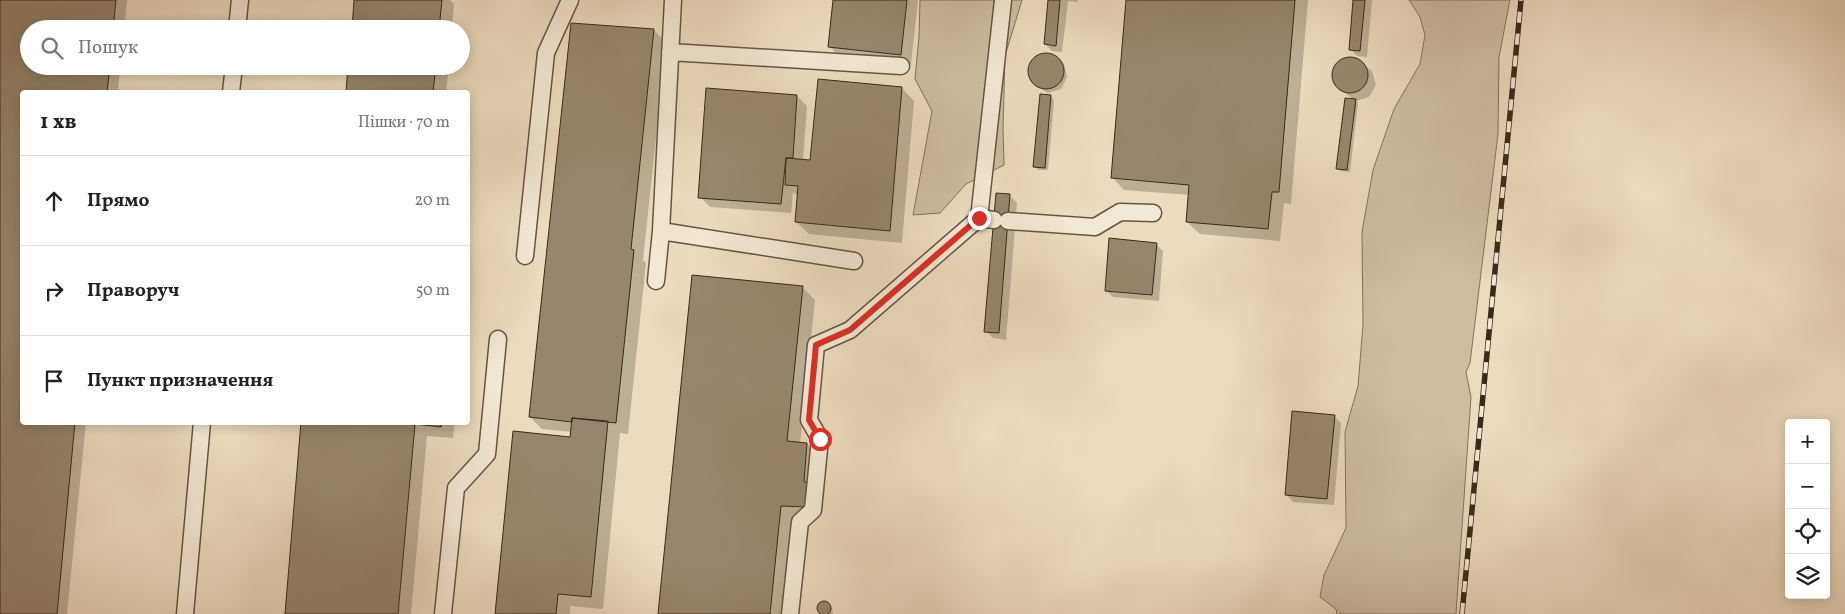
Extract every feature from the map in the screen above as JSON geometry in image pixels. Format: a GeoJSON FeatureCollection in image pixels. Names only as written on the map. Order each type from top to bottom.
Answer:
{"type":"FeatureCollection","features":[{"type":"Feature","properties":{"kind":"lane"},"geometry":{"type":"LineString","coordinates":[[238,20],[240,0]]}},
{"type":"Feature","properties":{"kind":"lane"},"geometry":{"type":"LineString","coordinates":[[525,256],[546,53],[570,0]]}},
{"type":"Feature","properties":{"kind":"lane"},"geometry":{"type":"LineString","coordinates":[[656,281],[661,231],[673,0]]}},
{"type":"Feature","properties":{"kind":"lane"},"geometry":{"type":"LineString","coordinates":[[994,220],[1003,0]]}},
{"type":"Feature","properties":{"kind":"lane"},"geometry":{"type":"LineString","coordinates":[[670,52],[901,66]]}},
{"type":"Feature","properties":{"kind":"lane"},"geometry":{"type":"LineString","coordinates":[[231,90],[233,75]]}},
{"type":"Feature","properties":{"kind":"lane"},"geometry":{"type":"LineString","coordinates":[[790,614],[800,522],[813,510],[820,439],[809,420],[816,345],[850,330],[994,220],[1095,227],[1120,212],[1153,213]]}},
{"type":"Feature","properties":{"kind":"lane"},"geometry":{"type":"LineString","coordinates":[[661,231],[854,260]]}},
{"type":"Feature","properties":{"kind":"lane"},"geometry":{"type":"LineString","coordinates":[[443,614],[456,488],[487,454],[498,339]]}},
{"type":"Feature","properties":{"kind":"lane"},"geometry":{"type":"LineString","coordinates":[[185,614],[202,425]]}},
{"type":"Feature","properties":{"kind":"shaded area"},"geometry":{"type":"Polygon","coordinates":[[[920,0],[1022,0],[1005,56],[1004,165],[966,184],[940,213],[913,215],[932,111],[915,79],[920,0]]]}},
{"type":"Feature","properties":{"kind":"shaded area"},"geometry":{"type":"Polygon","coordinates":[[[1409,0],[1510,0],[1499,57],[1498,134],[1470,363],[1466,372],[1471,397],[1456,614],[1337,614],[1336,609],[1320,597],[1324,575],[1346,528],[1345,432],[1358,386],[1363,325],[1362,232],[1373,170],[1394,109],[1420,64],[1425,35],[1420,17],[1409,0]]]}},
{"type":"Feature","properties":{"kind":"building"},"geometry":{"type":"Polygon","coordinates":[[[0,0],[116,0],[114,20],[20,20],[20,75],[109,75],[107,90],[20,90],[20,425],[75,425],[57,614],[0,614],[0,0]]]}},
{"type":"Feature","properties":{"kind":"building"},"geometry":{"type":"Polygon","coordinates":[[[354,0],[442,0],[440,20],[353,20],[354,0]]]}},
{"type":"Feature","properties":{"kind":"building"},"geometry":{"type":"Polygon","coordinates":[[[833,0],[907,0],[901,55],[828,47],[833,0]]]}},
{"type":"Feature","properties":{"kind":"building"},"geometry":{"type":"Polygon","coordinates":[[[1048,0],[1060,0],[1056,46],[1044,44],[1048,0]]]}},
{"type":"Feature","properties":{"kind":"building"},"geometry":{"type":"Polygon","coordinates":[[[1126,0],[1295,0],[1279,192],[1272,192],[1268,229],[1186,222],[1189,185],[1111,178],[1126,0]]]}},
{"type":"Feature","properties":{"kind":"building"},"geometry":{"type":"Polygon","coordinates":[[[1353,0],[1365,0],[1360,51],[1349,50],[1353,0]]]}},
{"type":"Feature","properties":{"kind":"building"},"geometry":{"type":"Polygon","coordinates":[[[571,23],[654,29],[631,249],[634,250],[616,423],[572,418],[572,422],[529,417],[571,23]]]}},
{"type":"Feature","properties":{"kind":"building"},"geometry":{"type":"Polygon","coordinates":[[[1046,53],[1053,54],[1059,58],[1063,64],[1063,78],[1059,84],[1053,88],[1046,89],[1039,88],[1033,84],[1029,78],[1028,71],[1029,64],[1033,58],[1039,54],[1046,53]]]}},
{"type":"Feature","properties":{"kind":"building"},"geometry":{"type":"Polygon","coordinates":[[[1350,57],[1357,58],[1363,62],[1367,68],[1367,82],[1363,88],[1357,92],[1350,93],[1343,92],[1337,88],[1333,82],[1332,75],[1333,68],[1337,62],[1343,58],[1350,57]]]}},
{"type":"Feature","properties":{"kind":"building"},"geometry":{"type":"Polygon","coordinates":[[[347,75],[435,75],[433,90],[346,90],[347,75]]]}},
{"type":"Feature","properties":{"kind":"building"},"geometry":{"type":"Polygon","coordinates":[[[818,79],[902,87],[890,231],[795,222],[798,186],[785,185],[786,158],[810,160],[818,79]]]}},
{"type":"Feature","properties":{"kind":"building"},"geometry":{"type":"Polygon","coordinates":[[[706,88],[797,95],[793,158],[786,158],[781,204],[698,198],[706,88]]]}},
{"type":"Feature","properties":{"kind":"building"},"geometry":{"type":"Polygon","coordinates":[[[1040,94],[1051,95],[1045,168],[1033,167],[1040,94]]]}},
{"type":"Feature","properties":{"kind":"building"},"geometry":{"type":"Polygon","coordinates":[[[1345,98],[1356,99],[1347,170],[1336,169],[1345,98]]]}},
{"type":"Feature","properties":{"kind":"building"},"geometry":{"type":"Polygon","coordinates":[[[996,193],[1010,194],[999,333],[984,332],[996,193]]]}},
{"type":"Feature","properties":{"kind":"building"},"geometry":{"type":"Polygon","coordinates":[[[1109,238],[1157,243],[1152,295],[1105,291],[1109,238]]]}},
{"type":"Feature","properties":{"kind":"building"},"geometry":{"type":"Polygon","coordinates":[[[692,275],[803,286],[787,441],[807,443],[804,482],[808,482],[806,507],[781,506],[770,614],[658,614],[692,275]]]}},
{"type":"Feature","properties":{"kind":"building"},"geometry":{"type":"Polygon","coordinates":[[[1292,411],[1335,415],[1327,499],[1285,495],[1292,411]]]}},
{"type":"Feature","properties":{"kind":"building"},"geometry":{"type":"Polygon","coordinates":[[[572,418],[608,421],[591,597],[558,594],[556,614],[495,614],[513,431],[570,437],[572,418]]]}},
{"type":"Feature","properties":{"kind":"building"},"geometry":{"type":"Polygon","coordinates":[[[301,425],[415,425],[398,614],[285,614],[301,425]]]}},
{"type":"Feature","properties":{"kind":"building"},"geometry":{"type":"Polygon","coordinates":[[[424,425],[441,425],[441,427],[424,425]]]}},
{"type":"Feature","properties":{"kind":"building"},"geometry":{"type":"Polygon","coordinates":[[[824,601],[829,603],[831,608],[829,613],[824,615],[819,613],[817,608],[819,603],[824,601]]]}},
{"type":"Feature","properties":{"kind":"railway"},"geometry":{"type":"LineString","coordinates":[[1462,614],[1521,0]]}},
{"type":"Feature","properties":{"kind":"route"},"geometry":{"type":"LineString","coordinates":[[820,439],[809,420],[816,345],[850,330],[979,218]]}}]}
